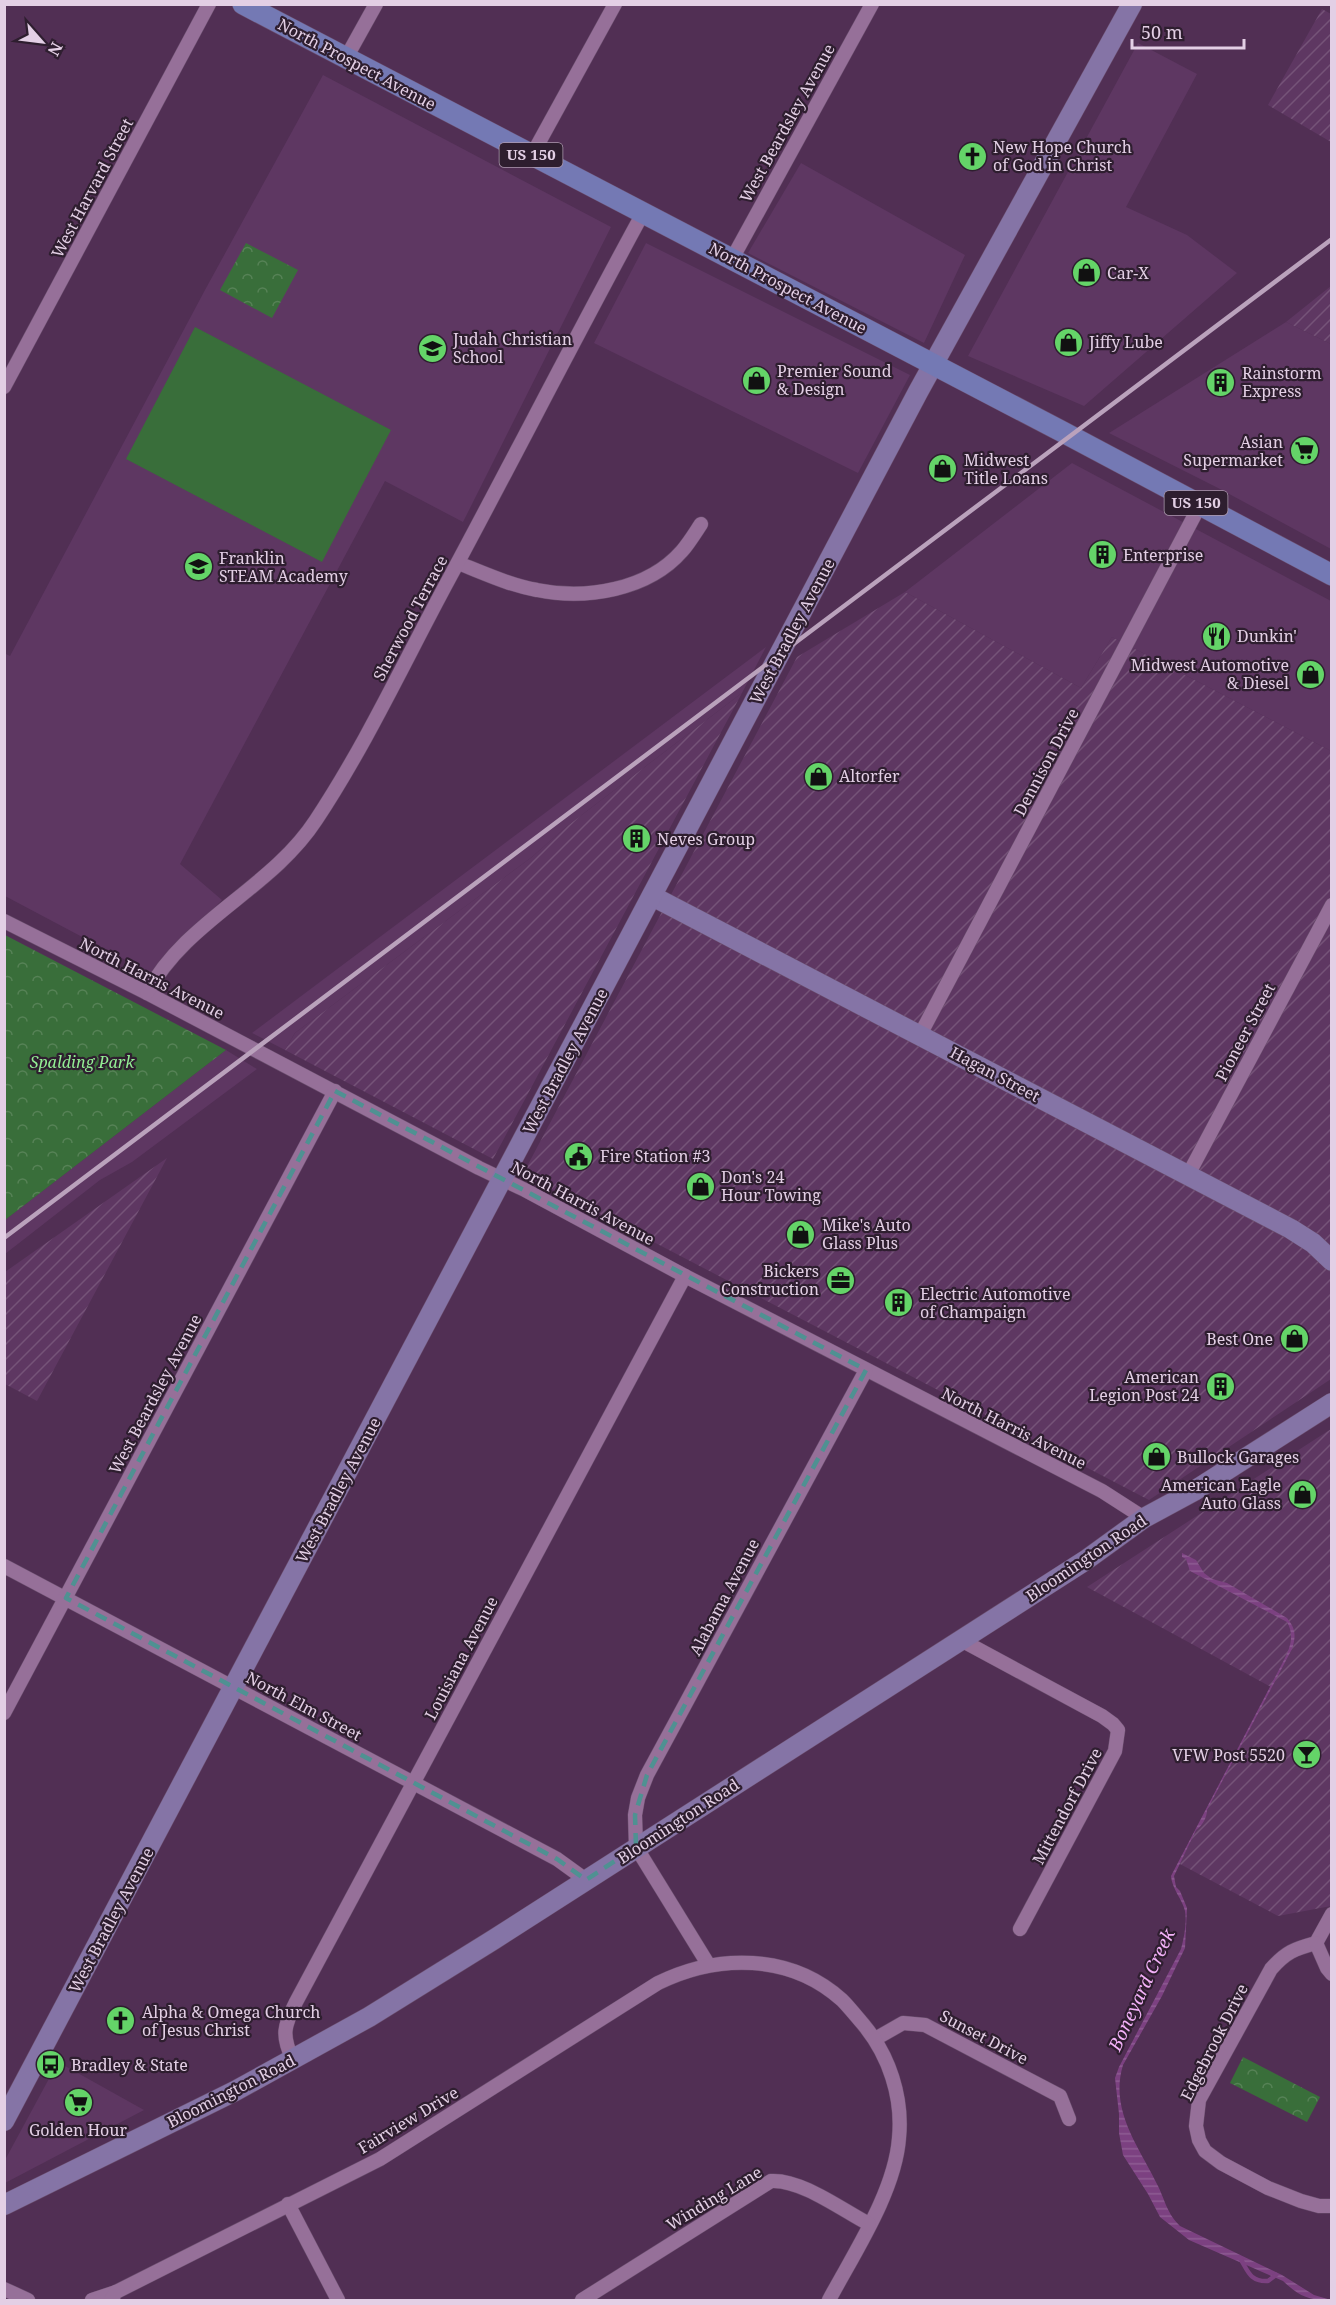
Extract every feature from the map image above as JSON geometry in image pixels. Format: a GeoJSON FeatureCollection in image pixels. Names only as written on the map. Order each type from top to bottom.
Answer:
{"type":"FeatureCollection","features":[{"type":"Feature","properties":{"kind":"main road","name":"North Prospect Avenue"},"geometry":{"type":"LineString","coordinates":[[243,4],[1332,574]]}},
{"type":"Feature","properties":{"kind":"main road","name":"West Bradley Avenue"},"geometry":{"type":"LineString","coordinates":[[4,2121],[933,364],[1132,4]]}},
{"type":"Feature","properties":{"kind":"main road","name":"Hagan Street"},"geometry":{"type":"LineString","coordinates":[[652,896],[1291,1229],[1313,1243],[1332,1261]]}},
{"type":"Feature","properties":{"kind":"main road","name":"Bloomington Road"},"geometry":{"type":"LineString","coordinates":[[4,2205],[235,2091],[379,2011],[1086,1560],[1144,1518],[1227,1471],[1332,1403]]}},
{"type":"Feature","properties":{"kind":"street","name":"West Harvard Street"},"geometry":{"type":"LineString","coordinates":[[4,387],[209,4]]}},
{"type":"Feature","properties":{"kind":"street"},"geometry":{"type":"LineString","coordinates":[[346,58],[376,4]]}},
{"type":"Feature","properties":{"kind":"street"},"geometry":{"type":"LineString","coordinates":[[532,155],[615,4]]}},
{"type":"Feature","properties":{"kind":"street","name":"West Beardsley Avenue"},"geometry":{"type":"LineString","coordinates":[[732,259],[872,4]]}},
{"type":"Feature","properties":{"kind":"street","name":"Sherwood Terrace"},"geometry":{"type":"LineString","coordinates":[[147,993],[160,969],[175,951],[253,887],[298,843],[315,822],[372,727],[643,213]]}},
{"type":"Feature","properties":{"kind":"street","name":"Dennison Drive"},"geometry":{"type":"LineString","coordinates":[[920,1035],[1200,505]]}},
{"type":"Feature","properties":{"kind":"street"},"geometry":{"type":"LineString","coordinates":[[458,563],[510,584],[538,591],[593,593],[638,582],[661,570],[683,551],[700,524]]}},
{"type":"Feature","properties":{"kind":"street","name":"Pioneer Street"},"geometry":{"type":"LineString","coordinates":[[1188,1175],[1332,905]]}},
{"type":"Feature","properties":{"kind":"street","name":"North Harris Avenue"},"geometry":{"type":"LineString","coordinates":[[4,921],[147,993],[866,1370],[1102,1491],[1144,1518]]}},
{"type":"Feature","properties":{"kind":"street","name":"West Beardsley Avenue"},"geometry":{"type":"LineString","coordinates":[[4,1713],[334,1091]]}},
{"type":"Feature","properties":{"kind":"street","name":"Louisiana Avenue"},"geometry":{"type":"LineString","coordinates":[[293,2060],[285,2044],[284,2034],[287,2020],[686,1276]]}},
{"type":"Feature","properties":{"kind":"street","name":"Alabama Avenue"},"geometry":{"type":"LineString","coordinates":[[636,1847],[635,1815],[638,1798],[647,1775],[866,1370]]}},
{"type":"Feature","properties":{"kind":"street","name":"North Elm Street"},"geometry":{"type":"LineString","coordinates":[[4,1566],[557,1859],[586,1880]]}},
{"type":"Feature","properties":{"kind":"street","name":"Mittendorf Drive"},"geometry":{"type":"LineString","coordinates":[[961,1640],[1102,1716],[1118,1730],[1115,1750],[1020,1929]]}},
{"type":"Feature","properties":{"kind":"street"},"geometry":{"type":"LineString","coordinates":[[636,1847],[708,1964],[756,1963],[801,1975],[824,1987],[842,2000],[875,2039],[887,2062],[900,2111],[900,2136],[891,2178],[829,2301]]}},
{"type":"Feature","properties":{"kind":"street"},"geometry":{"type":"LineString","coordinates":[[1332,1914],[1316,1943],[1332,1974]]}},
{"type":"Feature","properties":{"kind":"street","name":"Edgebrook Drive"},"geometry":{"type":"LineString","coordinates":[[1316,1943],[1283,1955],[1271,1969],[1199,2100],[1196,2126],[1206,2151],[1221,2163],[1268,2188],[1300,2201],[1319,2206],[1332,2206]]}},
{"type":"Feature","properties":{"kind":"street","name":"Fairview Drive"},"geometry":{"type":"LineString","coordinates":[[92,2301],[114,2296],[288,2204],[381,2158],[658,1983],[708,1964]]}},
{"type":"Feature","properties":{"kind":"street","name":"Sunset Drive"},"geometry":{"type":"LineString","coordinates":[[875,2039],[903,2023],[925,2025],[1060,2097],[1069,2119]]}},
{"type":"Feature","properties":{"kind":"street","name":"Winding Lane"},"geometry":{"type":"LineString","coordinates":[[582,2301],[771,2181],[781,2180],[796,2185],[869,2224]]}},
{"type":"Feature","properties":{"kind":"street"},"geometry":{"type":"LineString","coordinates":[[288,2204],[338,2301]]}},
{"type":"Feature","properties":{"kind":"street"},"geometry":{"type":"LineString","coordinates":[[4,2289],[28,2301]]}},
{"type":"Feature","properties":{"kind":"highlighted area"},"geometry":{"type":"Polygon","coordinates":[[[335,1091],[866,1370],[647,1775],[635,1815],[636,1847],[586,1880],[557,1859],[66,1598],[335,1091]]]}},
{"type":"Feature","properties":{"kind":"shaded area"},"geometry":{"type":"Polygon","coordinates":[[[1322,9],[1331,14],[1331,142],[1268,105],[1322,9]]]}},
{"type":"Feature","properties":{"kind":"shaded area"},"geometry":{"type":"Polygon","coordinates":[[[1138,43],[1197,74],[1126,207],[1187,235],[1237,273],[1084,406],[968,356],[1138,43]]]}},
{"type":"Feature","properties":{"kind":"shaded area","name":"Franklin STEAM Academy"},"geometry":{"type":"Polygon","coordinates":[[[323,75],[611,227],[463,522],[385,481],[180,864],[222,900],[152,974],[5,896],[4,653],[10,656],[205,290],[323,75]]]}},
{"type":"Feature","properties":{"kind":"shaded area"},"geometry":{"type":"Polygon","coordinates":[[[801,163],[965,255],[924,343],[748,253],[801,163]]]}},
{"type":"Feature","properties":{"kind":"shaded area"},"geometry":{"type":"Polygon","coordinates":[[[646,243],[910,375],[858,473],[594,343],[646,243]]]}},
{"type":"Feature","properties":{"kind":"shaded area"},"geometry":{"type":"Polygon","coordinates":[[[1331,286],[1331,344],[1286,322],[1331,286]]]}},
{"type":"Feature","properties":{"kind":"shaded area"},"geometry":{"type":"Polygon","coordinates":[[[1286,322],[1331,344],[1331,549],[1109,433],[1286,322]]]}},
{"type":"Feature","properties":{"kind":"shaded area"},"geometry":{"type":"Polygon","coordinates":[[[1072,463],[1331,601],[1331,751],[1112,637],[1081,688],[905,592],[1072,463]]]}},
{"type":"Feature","properties":{"kind":"shaded area"},"geometry":{"type":"Polygon","coordinates":[[[905,592],[1081,688],[1112,637],[1331,751],[1331,1379],[1149,1500],[523,1174],[797,657],[905,592]]]}},
{"type":"Feature","properties":{"kind":"shaded area"},"geometry":{"type":"Polygon","coordinates":[[[766,647],[742,693],[566,827],[532,857],[295,1033],[285,1050],[252,1033],[766,647]]]}},
{"type":"Feature","properties":{"kind":"shaded area"},"geometry":{"type":"Polygon","coordinates":[[[742,693],[493,1159],[285,1050],[295,1033],[532,857],[566,827],[742,693]]]}},
{"type":"Feature","properties":{"kind":"shaded area"},"geometry":{"type":"Polygon","coordinates":[[[226,1050],[257,1069],[132,1162],[100,1180],[5,1254],[5,1220],[226,1050]]]}},
{"type":"Feature","properties":{"kind":"shaded area"},"geometry":{"type":"Polygon","coordinates":[[[167,1158],[37,1401],[5,1384],[5,1272],[167,1158]]]}},
{"type":"Feature","properties":{"kind":"shaded area"},"geometry":{"type":"Polygon","coordinates":[[[1331,1429],[1331,1906],[1278,1916],[1178,1863],[1271,1687],[1087,1587],[1331,1429]]]}},
{"type":"Feature","properties":{"kind":"shaded area"},"geometry":{"type":"Polygon","coordinates":[[[1182,1553],[1196,1560],[1204,1573],[1212,1579],[1227,1583],[1287,1618],[1294,1629],[1294,1640],[1292,1649],[1174,1876],[1176,1887],[1187,1908],[1185,1948],[1162,1996],[1123,2065],[1120,2098],[1128,2129],[1169,2212],[1180,2226],[1282,2275],[1314,2295],[1331,2300],[1316,2300],[1305,2296],[1283,2281],[1189,2240],[1160,2217],[1123,2155],[1115,2078],[1181,1949],[1184,1935],[1185,1911],[1171,1876],[1283,1662],[1291,1642],[1291,1632],[1287,1622],[1190,1571],[1182,1553]]]}},
{"type":"Feature","properties":{"kind":"shaded area"},"geometry":{"type":"Polygon","coordinates":[[[58,2062],[144,2110],[5,2183],[5,2160],[58,2062]]]}},
{"type":"Feature","properties":{"kind":"green space"},"geometry":{"type":"Polygon","coordinates":[[[246,243],[298,270],[272,318],[220,290],[246,243]]]}},
{"type":"Feature","properties":{"kind":"green space"},"geometry":{"type":"Polygon","coordinates":[[[195,327],[391,430],[322,562],[126,459],[195,327]]]}},
{"type":"Feature","properties":{"kind":"green space","name":"Spalding Park"},"geometry":{"type":"Polygon","coordinates":[[[5,935],[226,1050],[5,1220],[5,935]]]}},
{"type":"Feature","properties":{"kind":"green space"},"geometry":{"type":"Polygon","coordinates":[[[1243,2057],[1320,2097],[1307,2122],[1230,2083],[1243,2057]]]}},
{"type":"Feature","properties":{"kind":"waterway","name":"Boneyard Creek"},"geometry":{"type":"LineString","coordinates":[[1240,2258],[1250,2275],[1257,2280],[1268,2281],[1276,2275]]}},
{"type":"Feature","properties":{"kind":"railway"},"geometry":{"type":"LineString","coordinates":[[4,1238],[1332,239]]}},
{"type":"Feature","properties":{"kind":"place","name":"New Hope Church of God in Christ"},"geometry":{"type":"Point","coordinates":[972,156]}},
{"type":"Feature","properties":{"kind":"place","name":"Car-X"},"geometry":{"type":"Point","coordinates":[1086,273]}},
{"type":"Feature","properties":{"kind":"place","name":"Jiffy Lube"},"geometry":{"type":"Point","coordinates":[1068,342]}},
{"type":"Feature","properties":{"kind":"place","name":"Judah Christian School"},"geometry":{"type":"Point","coordinates":[432,348]}},
{"type":"Feature","properties":{"kind":"place","name":"Premier Sound & Design"},"geometry":{"type":"Point","coordinates":[756,380]}},
{"type":"Feature","properties":{"kind":"place","name":"Rainstorm Express"},"geometry":{"type":"Point","coordinates":[1221,382]}},
{"type":"Feature","properties":{"kind":"place","name":"Asian Supermarket"},"geometry":{"type":"Point","coordinates":[1304,451]}},
{"type":"Feature","properties":{"kind":"place","name":"Midwest Title Loans"},"geometry":{"type":"Point","coordinates":[943,469]}},
{"type":"Feature","properties":{"kind":"place","name":"Enterprise"},"geometry":{"type":"Point","coordinates":[1102,555]}},
{"type":"Feature","properties":{"kind":"place","name":"Franklin STEAM Academy"},"geometry":{"type":"Point","coordinates":[198,567]}},
{"type":"Feature","properties":{"kind":"place","name":"Dunkin'"},"geometry":{"type":"Point","coordinates":[1216,636]}},
{"type":"Feature","properties":{"kind":"place","name":"Midwest Automotive & Diesel"},"geometry":{"type":"Point","coordinates":[1310,674]}},
{"type":"Feature","properties":{"kind":"place","name":"Altorfer"},"geometry":{"type":"Point","coordinates":[818,776]}},
{"type":"Feature","properties":{"kind":"place","name":"Neves Group"},"geometry":{"type":"Point","coordinates":[636,839]}},
{"type":"Feature","properties":{"kind":"place","name":"Fire Station #3"},"geometry":{"type":"Point","coordinates":[579,1156]}},
{"type":"Feature","properties":{"kind":"place","name":"Don's 24 Hour Towing"},"geometry":{"type":"Point","coordinates":[700,1186]}},
{"type":"Feature","properties":{"kind":"place","name":"Mike's Auto Glass Plus"},"geometry":{"type":"Point","coordinates":[801,1234]}},
{"type":"Feature","properties":{"kind":"place","name":"Bickers Construction"},"geometry":{"type":"Point","coordinates":[840,1280]}},
{"type":"Feature","properties":{"kind":"place","name":"Electric Automotive of Champaign"},"geometry":{"type":"Point","coordinates":[899,1303]}},
{"type":"Feature","properties":{"kind":"place","name":"Best One"},"geometry":{"type":"Point","coordinates":[1294,1339]}},
{"type":"Feature","properties":{"kind":"place","name":"American Legion Post 24"},"geometry":{"type":"Point","coordinates":[1220,1386]}},
{"type":"Feature","properties":{"kind":"place","name":"Bullock Garages"},"geometry":{"type":"Point","coordinates":[1156,1457]}},
{"type":"Feature","properties":{"kind":"place","name":"American Eagle Auto Glass"},"geometry":{"type":"Point","coordinates":[1302,1494]}},
{"type":"Feature","properties":{"kind":"place","name":"VFW Post 5520"},"geometry":{"type":"Point","coordinates":[1306,1755]}},
{"type":"Feature","properties":{"kind":"place","name":"Alpha & Omega Church of Jesus Christ"},"geometry":{"type":"Point","coordinates":[121,2021]}},
{"type":"Feature","properties":{"kind":"place","name":"Bradley & State"},"geometry":{"type":"Point","coordinates":[50,2065]}},
{"type":"Feature","properties":{"kind":"place","name":"Golden Hour"},"geometry":{"type":"Point","coordinates":[78,2102]}}]}
